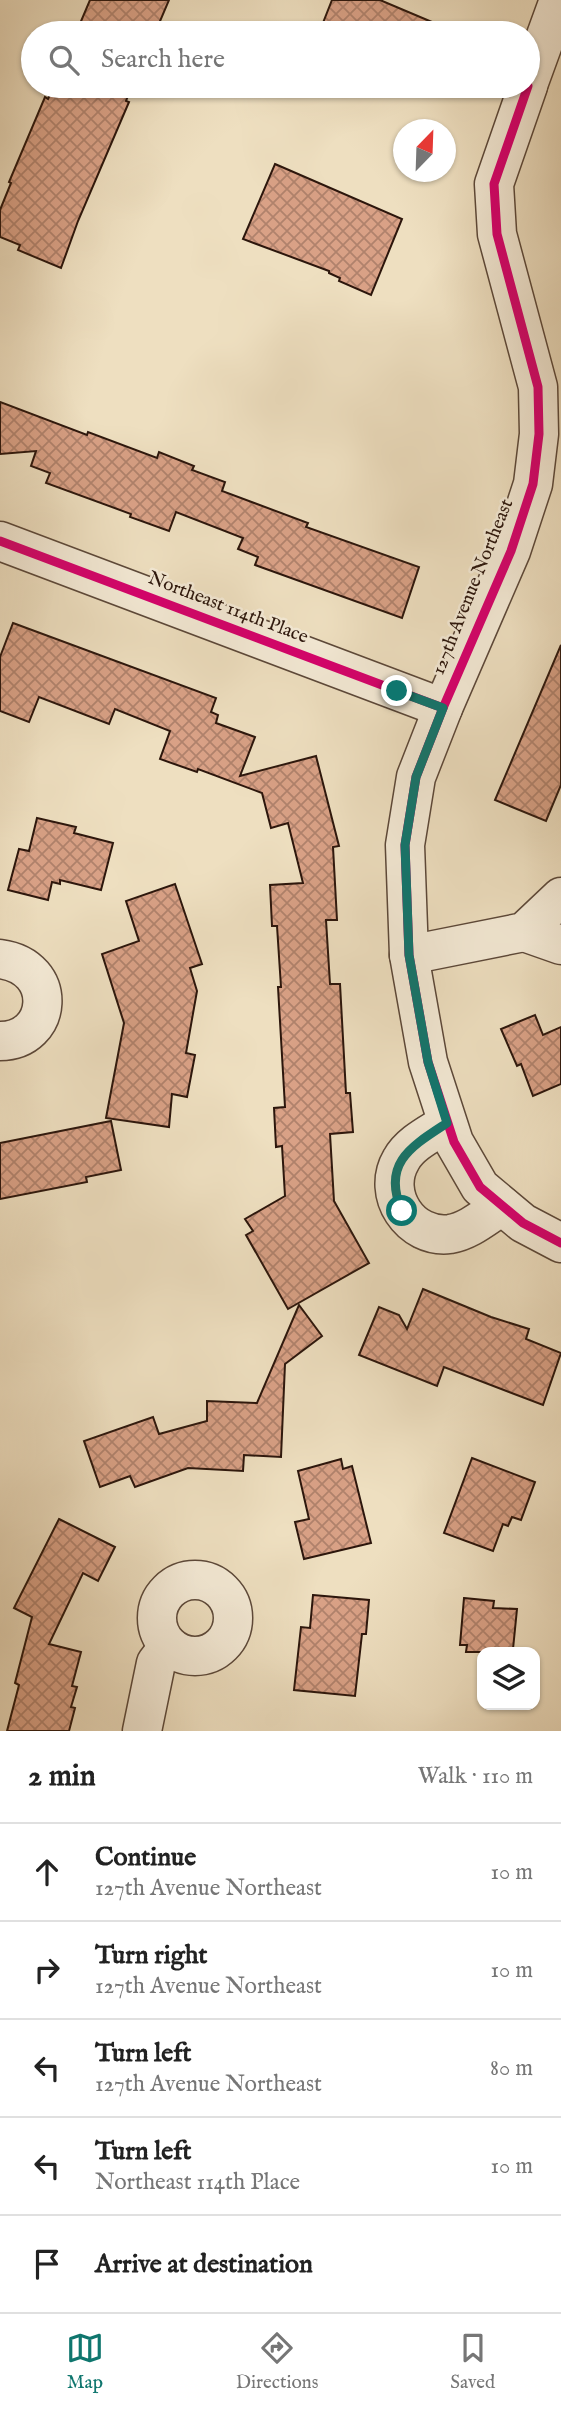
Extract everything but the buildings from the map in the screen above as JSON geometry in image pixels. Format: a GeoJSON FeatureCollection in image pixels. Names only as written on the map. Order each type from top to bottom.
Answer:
{"type":"FeatureCollection","features":[{"type":"Feature","properties":{"kind":"street","name":"127th Avenue Northeast"},"geometry":{"type":"LineString","coordinates":[[540,53],[559,0]]}},
{"type":"Feature","properties":{"kind":"street","name":"127th Avenue Northeast"},"geometry":{"type":"LineString","coordinates":[[524,98],[494,184],[497,234],[538,387],[539,434],[533,484],[511,551],[416,777],[405,845],[409,955],[428,1062],[451,1133],[480,1187],[523,1223],[561,1243]]}},
{"type":"Feature","properties":{"kind":"street","name":"Northeast 114th Place"},"geometry":{"type":"LineString","coordinates":[[0,541],[443,708]]}},
{"type":"Feature","properties":{"kind":"street"},"geometry":{"type":"LineString","coordinates":[[524,932],[561,897]]}},
{"type":"Feature","properties":{"kind":"street"},"geometry":{"type":"LineString","coordinates":[[409,955],[524,932],[561,945]]}},
{"type":"Feature","properties":{"kind":"street"},"geometry":{"type":"LineString","coordinates":[[0,959],[26,967],[36,977],[42,1005],[38,1019],[30,1030],[18,1038],[0,1041]]}},
{"type":"Feature","properties":{"kind":"street"},"geometry":{"type":"LineString","coordinates":[[451,1133],[409,1149],[401,1160],[394,1185],[396,1199],[402,1211],[421,1229],[447,1234],[461,1231],[502,1206]]}},
{"type":"Feature","properties":{"kind":"street"},"geometry":{"type":"LineString","coordinates":[[142,1731],[156,1663],[169,1646]]}},
{"type":"Feature","properties":{"kind":"cycle path"},"geometry":{"type":"LineString","coordinates":[[524,98],[494,184],[497,234],[538,387],[539,434],[533,484],[511,551],[416,777],[405,845],[409,955],[428,1062],[454,1142],[480,1187],[523,1223],[561,1243]]}},
{"type":"Feature","properties":{"kind":"cycle path"},"geometry":{"type":"LineString","coordinates":[[0,541],[443,708]]}},
{"type":"Feature","properties":{"kind":"route"},"geometry":{"type":"LineString","coordinates":[[397,691],[443,708],[416,777],[405,845],[409,955],[428,1062],[447,1123],[409,1149],[401,1160],[394,1185],[396,1199],[402,1211]]}}]}
